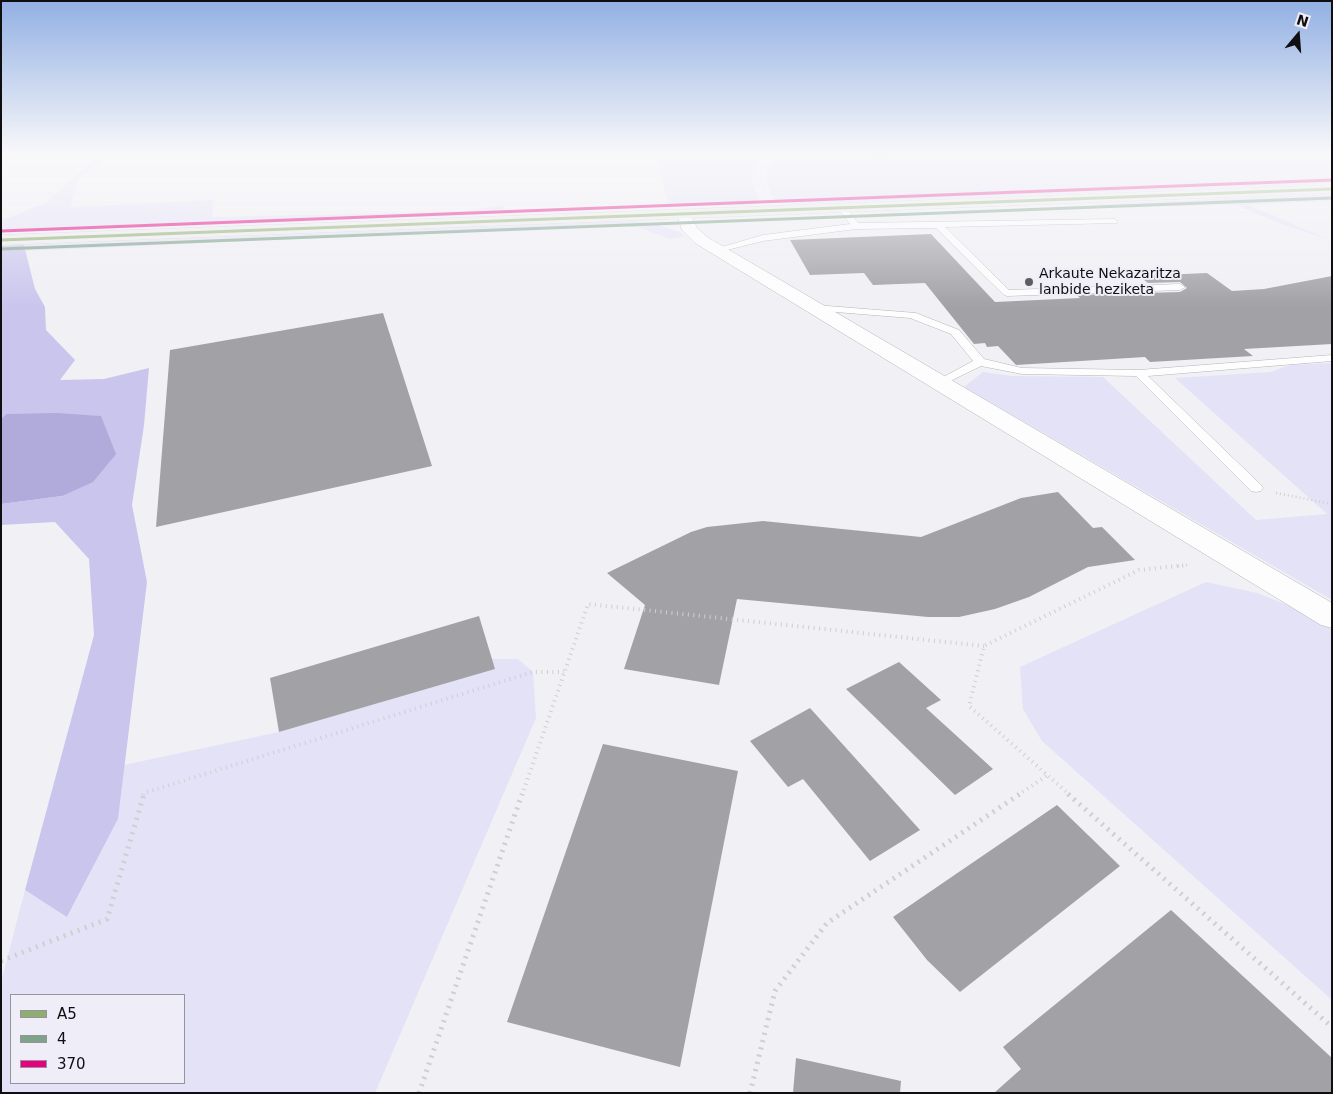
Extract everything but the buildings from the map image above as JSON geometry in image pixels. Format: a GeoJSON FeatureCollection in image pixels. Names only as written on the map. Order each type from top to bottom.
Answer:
{"type":"FeatureCollection","features":[{"type":"Feature","properties":{"kind":"main road"},"geometry":{"type":"LineString","coordinates":[[1,240],[922,205]]}},
{"type":"Feature","properties":{"kind":"street"},"geometry":{"type":"LineString","coordinates":[[684,214],[690,230],[702,240],[1332,617]]}},
{"type":"Feature","properties":{"kind":"lane"},"geometry":{"type":"LineString","coordinates":[[842,208],[856,226]]}},
{"type":"Feature","properties":{"kind":"lane"},"geometry":{"type":"LineString","coordinates":[[719,249],[762,238],[856,226],[1114,221]]}},
{"type":"Feature","properties":{"kind":"lane"},"geometry":{"type":"LineString","coordinates":[[938,225],[1007,293],[1180,287]]}},
{"type":"Feature","properties":{"kind":"lane"},"geometry":{"type":"LineString","coordinates":[[815,308],[912,315],[955,332],[980,362],[1022,371],[1139,373],[1332,358]]}},
{"type":"Feature","properties":{"kind":"lane"},"geometry":{"type":"LineString","coordinates":[[940,382],[980,362]]}},
{"type":"Feature","properties":{"kind":"lane"},"geometry":{"type":"LineString","coordinates":[[1139,373],[1256,488]]}},
{"type":"Feature","properties":{"kind":"path"},"geometry":{"type":"LineString","coordinates":[[771,205],[774,211]]}},
{"type":"Feature","properties":{"kind":"path"},"geometry":{"type":"LineString","coordinates":[[1256,488],[1332,504]]}},
{"type":"Feature","properties":{"kind":"path"},"geometry":{"type":"LineString","coordinates":[[419,1093],[588,604],[984,646],[1139,570],[1190,564]]}},
{"type":"Feature","properties":{"kind":"path"},"geometry":{"type":"LineString","coordinates":[[984,646],[969,706],[1332,1027]]}},
{"type":"Feature","properties":{"kind":"path"},"geometry":{"type":"LineString","coordinates":[[1,961],[107,919],[144,793],[534,672],[564,672]]}},
{"type":"Feature","properties":{"kind":"path"},"geometry":{"type":"LineString","coordinates":[[750,1093],[776,991],[827,923],[1048,776]]}},
{"type":"Feature","properties":{"kind":"shaded area"},"geometry":{"type":"Polygon","coordinates":[[[40,205],[71,205],[70,207],[213,205],[212,217],[465,211],[504,205],[503,214],[1,233],[1,219],[40,205]]]}},
{"type":"Feature","properties":{"kind":"shaded area"},"geometry":{"type":"Polygon","coordinates":[[[669,205],[748,205],[669,207],[669,205]]]}},
{"type":"Feature","properties":{"kind":"shaded area"},"geometry":{"type":"Polygon","coordinates":[[[1097,205],[1234,205],[1107,208],[1097,205]]]}},
{"type":"Feature","properties":{"kind":"shaded area"},"geometry":{"type":"Polygon","coordinates":[[[1236,205],[1248,205],[1328,239],[1281,224],[1236,205]]]}},
{"type":"Feature","properties":{"kind":"shaded area"},"geometry":{"type":"Polygon","coordinates":[[[630,221],[652,223],[680,232],[684,236],[670,239],[640,228],[615,225],[26,251],[24,245],[630,221]]]}},
{"type":"Feature","properties":{"kind":"shaded area"},"geometry":{"type":"Polygon","coordinates":[[[24,245],[35,289],[45,307],[46,330],[75,360],[60,380],[104,379],[149,368],[144,425],[132,505],[147,582],[118,819],[67,917],[25,890],[94,635],[89,559],[55,522],[1,525],[1,504],[62,496],[100,416],[6,414],[1,419],[1,246],[24,245]]]}},
{"type":"Feature","properties":{"kind":"shaded area"},"geometry":{"type":"Polygon","coordinates":[[[1332,363],[1332,600],[964,387],[983,372],[1011,376],[1103,377],[1256,520],[1327,514],[1175,378],[1271,372],[1290,365],[1332,363]]]}},
{"type":"Feature","properties":{"kind":"shaded area"},"geometry":{"type":"Polygon","coordinates":[[[57,413],[101,416],[116,454],[93,482],[62,496],[1,504],[1,419],[6,414],[57,413]]]}},
{"type":"Feature","properties":{"kind":"shaded area"},"geometry":{"type":"Polygon","coordinates":[[[1206,582],[1257,593],[1323,619],[1332,626],[1332,1000],[1042,741],[1023,709],[1020,667],[1206,582]]]}},
{"type":"Feature","properties":{"kind":"shaded area"},"geometry":{"type":"Polygon","coordinates":[[[492,659],[518,659],[533,672],[536,718],[375,1093],[1,1093],[1,982],[25,890],[68,916],[118,819],[124,765],[279,732],[495,669],[492,659]]]}},
{"type":"Feature","properties":{"kind":"transit line","name":"370"},"geometry":{"type":"LineString","coordinates":[[1,231],[678,205]]}},
{"type":"Feature","properties":{"kind":"transit line","name":"A5"},"geometry":{"type":"LineString","coordinates":[[1,240],[913,205]]}},
{"type":"Feature","properties":{"kind":"transit line","name":"4"},"geometry":{"type":"LineString","coordinates":[[1,249],[1148,205]]}},
{"type":"Feature","properties":{"kind":"place","name":"Arkaute Nekazaritza lanbide heziketa"},"geometry":{"type":"Point","coordinates":[1029,282]}}]}
